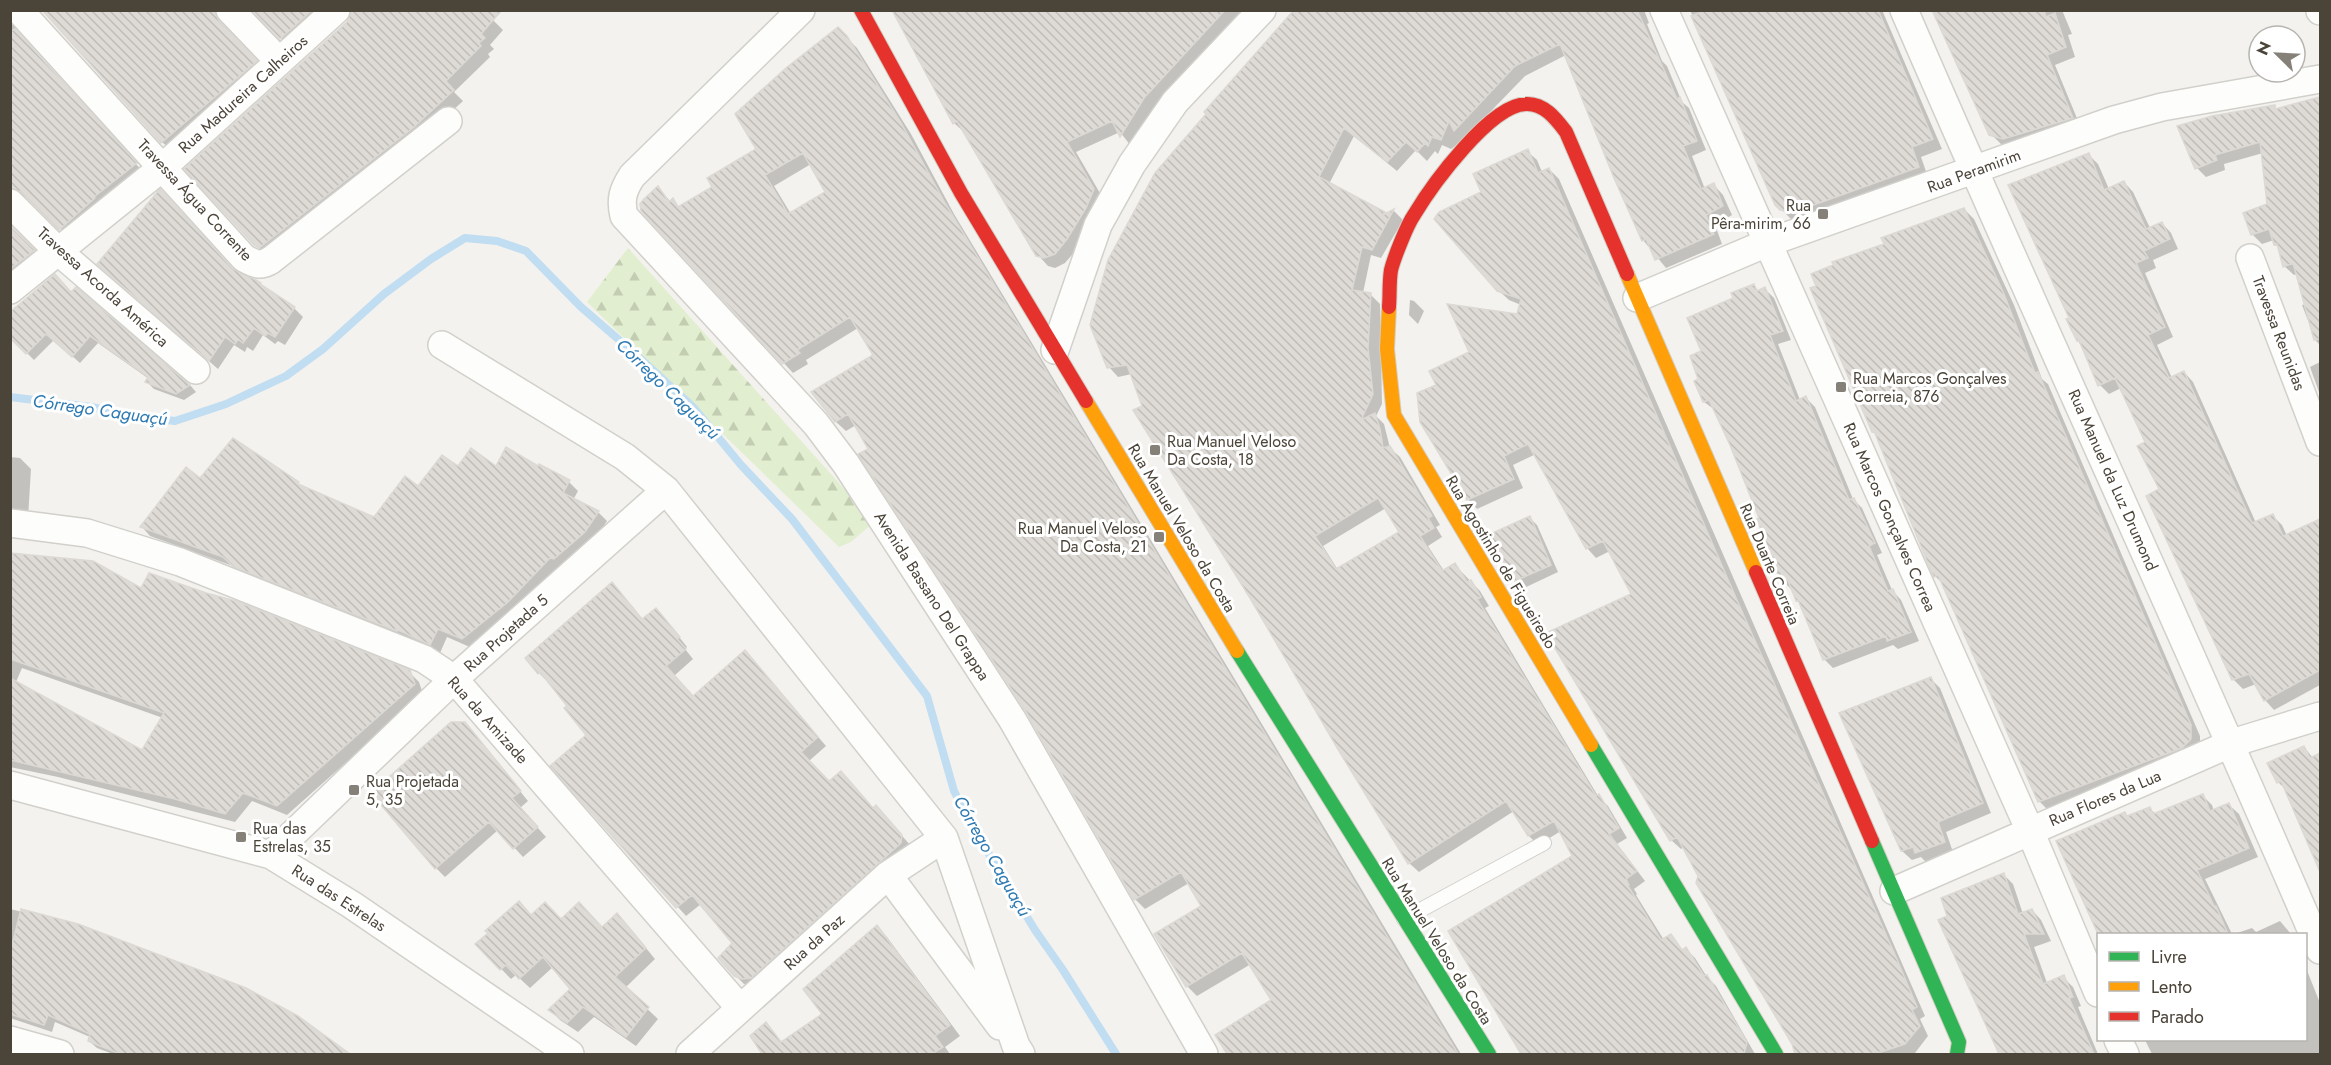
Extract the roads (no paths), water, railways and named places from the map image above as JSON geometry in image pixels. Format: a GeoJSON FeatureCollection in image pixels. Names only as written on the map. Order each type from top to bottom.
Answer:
{"type":"FeatureCollection","features":[{"type":"Feature","properties":{"kind":"street","name":"Travessa Água Corrente"},"geometry":{"type":"LineString","coordinates":[[19,10],[244,258],[255,264],[263,265],[448,120]]}},
{"type":"Feature","properties":{"kind":"street"},"geometry":{"type":"LineString","coordinates":[[230,10],[279,61]]}},
{"type":"Feature","properties":{"kind":"street","name":"Rua Madureira Calheiros"},"geometry":{"type":"LineString","coordinates":[[10,290],[163,167],[336,10]]}},
{"type":"Feature","properties":{"kind":"street","name":"Avenida Bassano Del Grappa"},"geometry":{"type":"LineString","coordinates":[[801,10],[632,176],[624,188],[621,203],[624,216],[816,424],[846,464],[1012,719],[1204,1054]]}},
{"type":"Feature","properties":{"kind":"street","name":"Rua Manuel Veloso da Costa"},"geometry":{"type":"LineString","coordinates":[[861,10],[961,193],[1055,350],[1252,676],[1488,1054]]}},
{"type":"Feature","properties":{"kind":"street"},"geometry":{"type":"LineString","coordinates":[[1055,350],[1098,225],[1132,164],[1175,102],[1262,10]]}},
{"type":"Feature","properties":{"kind":"street","name":"Rua Marcos Gonçalves Correa"},"geometry":{"type":"LineString","coordinates":[[1664,10],[2030,831],[2097,991]]}},
{"type":"Feature","properties":{"kind":"street","name":"Rua Manuel da Luz Drumond"},"geometry":{"type":"LineString","coordinates":[[1904,10],[1973,171],[2232,743],[2320,950]]}},
{"type":"Feature","properties":{"kind":"street","name":"Rua Peramirim"},"geometry":{"type":"LineString","coordinates":[[1637,298],[1767,243],[2114,120],[2162,107],[2320,79]]}},
{"type":"Feature","properties":{"kind":"street","name":"Rua Agostinho de Figueiredo"},"geometry":{"type":"LineString","coordinates":[[1541,107],[1526,104],[1506,110],[1486,125],[1440,177],[1412,217],[1391,270],[1387,349],[1394,415],[1776,1054]]}},
{"type":"Feature","properties":{"kind":"street","name":"Rua Duarte Correia"},"geometry":{"type":"LineString","coordinates":[[1541,107],[1554,117],[1566,132],[1894,891],[1958,1048]]}},
{"type":"Feature","properties":{"kind":"street","name":"Travessa Acorda América"},"geometry":{"type":"LineString","coordinates":[[10,203],[59,252],[196,370]]}},
{"type":"Feature","properties":{"kind":"street","name":"Travessa Reunidas"},"geometry":{"type":"LineString","coordinates":[[2250,258],[2313,400],[2320,442]]}},
{"type":"Feature","properties":{"kind":"street"},"geometry":{"type":"LineString","coordinates":[[442,345],[625,457],[666,490],[944,838],[1018,1050]]}},
{"type":"Feature","properties":{"kind":"street","name":"Rua Projetada 5"},"geometry":{"type":"LineString","coordinates":[[272,855],[454,679],[666,490]]}},
{"type":"Feature","properties":{"kind":"street","name":"Rua da Amizade"},"geometry":{"type":"LineString","coordinates":[[10,523],[87,533],[180,562],[424,659],[454,679],[740,1008]]}},
{"type":"Feature","properties":{"kind":"street","name":"Rua Flores da Lua"},"geometry":{"type":"LineString","coordinates":[[1894,891],[2232,743],[2320,716]]}},
{"type":"Feature","properties":{"kind":"street","name":"Rua das Estrelas"},"geometry":{"type":"LineString","coordinates":[[10,785],[272,855],[352,905],[570,1054]]}},
{"type":"Feature","properties":{"kind":"street","name":"Rua da Paz"},"geometry":{"type":"LineString","coordinates":[[690,1054],[888,875],[944,838]]}},
{"type":"Feature","properties":{"kind":"street"},"geometry":{"type":"LineString","coordinates":[[888,875],[1018,1050]]}},
{"type":"Feature","properties":{"kind":"street"},"geometry":{"type":"LineString","coordinates":[[10,1040],[60,1054]]}},
{"type":"Feature","properties":{"kind":"lane"},"geometry":{"type":"LineString","coordinates":[[1404,919],[1544,843]]}},
{"type":"Feature","properties":{"kind":"waterway","name":"Córrego Caguaçú"},"geometry":{"type":"LineString","coordinates":[[10,397],[175,421],[226,404],[286,376],[323,349],[384,294],[431,259],[465,238],[497,241],[526,251],[581,307],[694,408],[741,465],[792,519],[927,696],[954,791],[975,831],[1035,930],[1116,1054]]}},
{"type":"Feature","properties":{"kind":"place","name":"Rua Pêra-mirim, 66"},"geometry":{"type":"Point","coordinates":[1823,214]}},
{"type":"Feature","properties":{"kind":"place","name":"Rua Marcos Gonçalves Correia, 876"},"geometry":{"type":"Point","coordinates":[1841,387]}},
{"type":"Feature","properties":{"kind":"place","name":"Rua Manuel Veloso Da Costa, 18"},"geometry":{"type":"Point","coordinates":[1155,450]}},
{"type":"Feature","properties":{"kind":"place","name":"Rua Manuel Veloso Da Costa, 21"},"geometry":{"type":"Point","coordinates":[1159,537]}},
{"type":"Feature","properties":{"kind":"place","name":"Rua Projetada 5, 35"},"geometry":{"type":"Point","coordinates":[354,790]}},
{"type":"Feature","properties":{"kind":"place","name":"Rua das Estrelas, 35"},"geometry":{"type":"Point","coordinates":[241,837]}}]}
